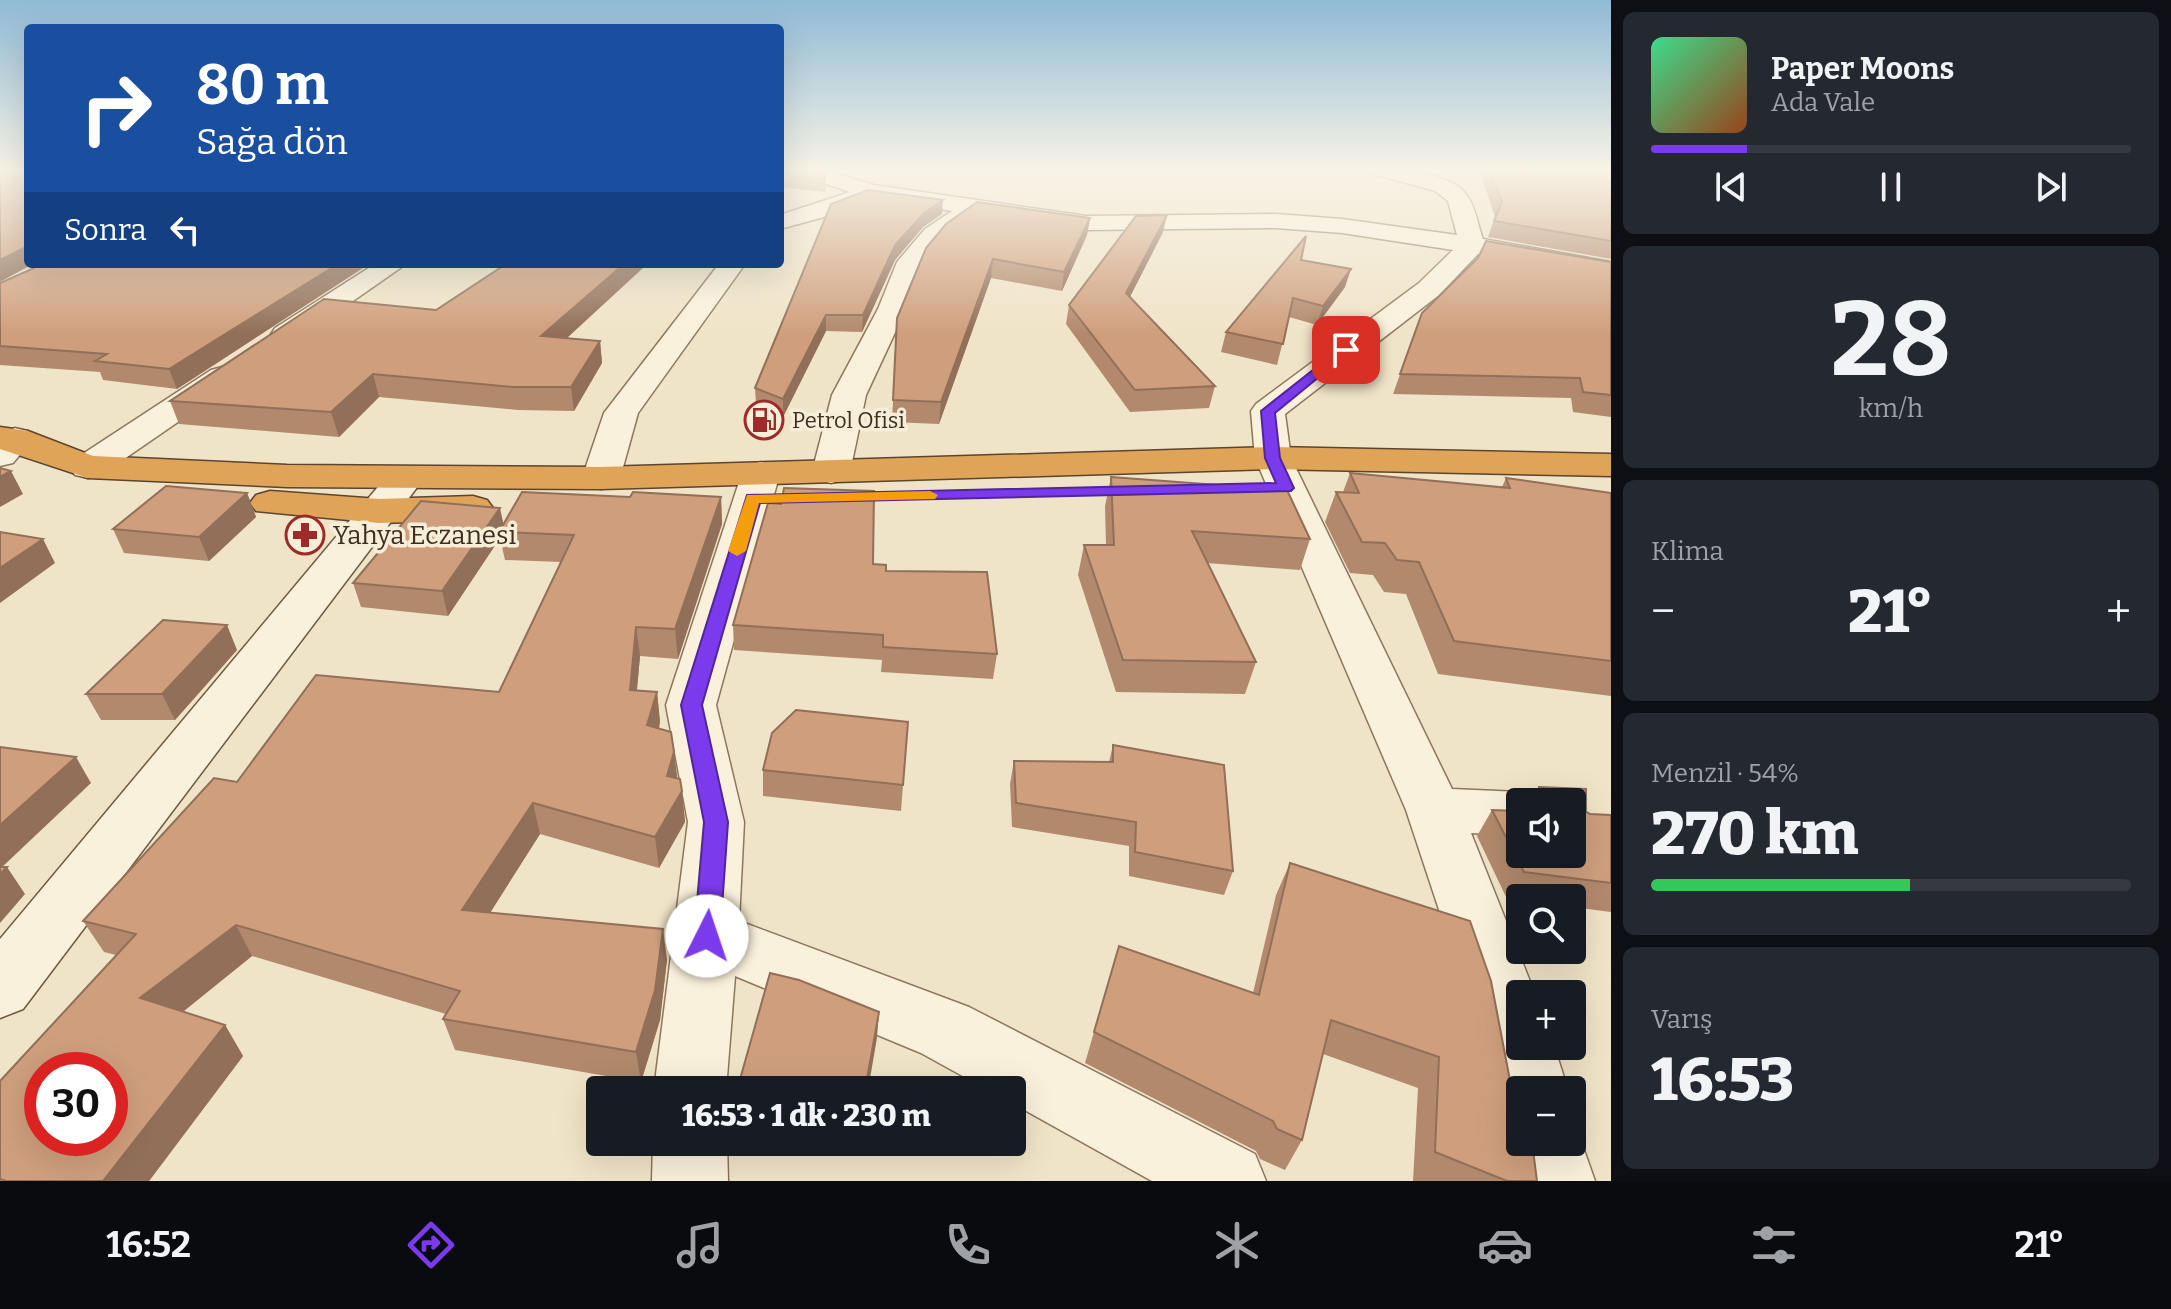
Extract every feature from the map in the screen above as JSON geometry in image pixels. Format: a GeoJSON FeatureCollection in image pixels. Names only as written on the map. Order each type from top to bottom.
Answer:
{"type":"FeatureCollection","features":[{"type":"Feature","properties":{"kind":"highway"},"geometry":{"type":"LineString","coordinates":[[4,449],[102,491],[392,494],[1611,465]]}},
{"type":"Feature","properties":{"kind":"highway"},"geometry":{"type":"LineString","coordinates":[[4,449],[88,467],[392,494],[601,478],[757,486],[831,472],[1279,473],[1611,490]]}},
{"type":"Feature","properties":{"kind":"street"},"geometry":{"type":"LineString","coordinates":[[831,472],[849,395],[892,309],[910,262],[934,234],[948,224]]}},
{"type":"Feature","properties":{"kind":"street"},"geometry":{"type":"LineString","coordinates":[[1317,224],[1472,245],[1611,270]]}},
{"type":"Feature","properties":{"kind":"street"},"geometry":{"type":"LineString","coordinates":[[1466,224],[1472,245]]}},
{"type":"Feature","properties":{"kind":"street"},"geometry":{"type":"LineString","coordinates":[[1472,245],[1429,289],[1268,411],[1279,473],[1434,810],[1515,1031],[1528,1076]]}},
{"type":"Feature","properties":{"kind":"street"},"geometry":{"type":"LineString","coordinates":[[88,467],[387,268]]}},
{"type":"Feature","properties":{"kind":"street"},"geometry":{"type":"LineString","coordinates":[[601,478],[621,413],[729,268]]}},
{"type":"Feature","properties":{"kind":"street"},"geometry":{"type":"LineString","coordinates":[[692,1076],[716,822],[691,705],[757,486]]}},
{"type":"Feature","properties":{"kind":"street"},"geometry":{"type":"LineString","coordinates":[[0,988],[392,494]]}},
{"type":"Feature","properties":{"kind":"street"},"geometry":{"type":"LineString","coordinates":[[1434,810],[1506,813]]}},
{"type":"Feature","properties":{"kind":"street"},"geometry":{"type":"LineString","coordinates":[[707,936],[945,1030],[1228,1181]]}},
{"type":"Feature","properties":{"kind":"street"},"geometry":{"type":"LineString","coordinates":[[690,1156],[690,1181]]}},
{"type":"Feature","properties":{"kind":"street"},"geometry":{"type":"LineString","coordinates":[[1550,1156],[1557,1181]]}},
{"type":"Feature","properties":{"kind":"building"},"geometry":{"type":"Polygon","coordinates":[[[0,224],[24,224],[24,248],[0,260],[0,224]]]}},
{"type":"Feature","properties":{"kind":"building"},"geometry":{"type":"Polygon","coordinates":[[[823,224],[914,224],[895,245],[863,315],[826,315],[783,399],[755,388],[823,224]]]}},
{"type":"Feature","properties":{"kind":"building"},"geometry":{"type":"Polygon","coordinates":[[[946,224],[1087,224],[1064,272],[993,259],[941,402],[893,400],[897,318],[926,248],[946,224]]]}},
{"type":"Feature","properties":{"kind":"building"},"geometry":{"type":"Polygon","coordinates":[[[1130,224],[1162,224],[1126,293],[1215,386],[1135,390],[1069,305],[1130,224]]]}},
{"type":"Feature","properties":{"kind":"building"},"geometry":{"type":"Polygon","coordinates":[[[1512,224],[1611,224],[1611,241],[1512,224]]]}},
{"type":"Feature","properties":{"kind":"building"},"geometry":{"type":"Polygon","coordinates":[[[1306,236],[1301,260],[1351,269],[1323,306],[1293,298],[1283,344],[1226,332],[1306,236]]]}},
{"type":"Feature","properties":{"kind":"building"},"geometry":{"type":"Polygon","coordinates":[[[1486,241],[1611,262],[1611,395],[1583,392],[1580,378],[1400,374],[1422,313],[1478,258],[1486,241]]]}},
{"type":"Feature","properties":{"kind":"building"},"geometry":{"type":"Polygon","coordinates":[[[34,268],[332,268],[169,369],[95,361],[107,354],[0,346],[0,283],[34,268]]]}},
{"type":"Feature","properties":{"kind":"building"},"geometry":{"type":"Polygon","coordinates":[[[500,268],[619,268],[541,336],[600,341],[571,387],[513,387],[373,374],[331,412],[170,401],[324,299],[436,310],[500,268]]]}},
{"type":"Feature","properties":{"kind":"building"},"geometry":{"type":"Polygon","coordinates":[[[0,468],[11,471],[0,477],[0,468]]]}},
{"type":"Feature","properties":{"kind":"building"},"geometry":{"type":"Polygon","coordinates":[[[1350,473],[1510,488],[1506,478],[1611,493],[1611,661],[1454,641],[1419,562],[1397,560],[1385,543],[1362,542],[1336,492],[1359,493],[1350,473]]]}},
{"type":"Feature","properties":{"kind":"building"},"geometry":{"type":"Polygon","coordinates":[[[1111,477],[1287,490],[1310,539],[1192,531],[1256,662],[1123,660],[1084,545],[1114,545],[1111,477]]]}},
{"type":"Feature","properties":{"kind":"building"},"geometry":{"type":"Polygon","coordinates":[[[166,486],[247,493],[199,537],[113,529],[166,486]]]}},
{"type":"Feature","properties":{"kind":"building"},"geometry":{"type":"Polygon","coordinates":[[[784,488],[874,491],[873,564],[886,565],[886,571],[987,572],[997,654],[883,647],[883,635],[733,625],[768,503],[781,504],[784,488]]]}},
{"type":"Feature","properties":{"kind":"building"},"geometry":{"type":"Polygon","coordinates":[[[522,492],[630,497],[633,492],[721,497],[675,629],[636,627],[630,690],[657,692],[647,725],[671,732],[674,752],[667,776],[680,779],[682,791],[655,837],[533,803],[462,910],[663,929],[655,990],[636,1052],[443,1019],[460,991],[236,925],[140,998],[225,1025],[128,1149],[128,1052],[27,1052],[136,934],[83,921],[214,778],[237,782],[316,675],[499,692],[574,535],[499,532],[522,492]]]}},
{"type":"Feature","properties":{"kind":"building"},"geometry":{"type":"Polygon","coordinates":[[[421,501],[500,508],[442,591],[353,583],[421,501]]]}},
{"type":"Feature","properties":{"kind":"building"},"geometry":{"type":"Polygon","coordinates":[[[0,532],[43,539],[0,568],[0,532]]]}},
{"type":"Feature","properties":{"kind":"building"},"geometry":{"type":"Polygon","coordinates":[[[163,620],[227,625],[162,694],[86,694],[163,620]]]}},
{"type":"Feature","properties":{"kind":"building"},"geometry":{"type":"Polygon","coordinates":[[[796,710],[908,722],[903,785],[763,770],[772,733],[796,710]]]}},
{"type":"Feature","properties":{"kind":"building"},"geometry":{"type":"Polygon","coordinates":[[[1113,745],[1224,765],[1233,871],[1135,852],[1136,822],[1016,803],[1014,761],[1113,762],[1113,745]]]}},
{"type":"Feature","properties":{"kind":"building"},"geometry":{"type":"Polygon","coordinates":[[[0,747],[76,757],[0,825],[0,747]]]}},
{"type":"Feature","properties":{"kind":"building"},"geometry":{"type":"Polygon","coordinates":[[[1492,810],[1506,810],[1506,837],[1492,810]]]}},
{"type":"Feature","properties":{"kind":"building"},"geometry":{"type":"Polygon","coordinates":[[[1586,812],[1611,815],[1611,883],[1524,872],[1522,868],[1586,868],[1586,812]]]}},
{"type":"Feature","properties":{"kind":"building"},"geometry":{"type":"Polygon","coordinates":[[[1290,863],[1470,921],[1491,981],[1509,1076],[1506,1076],[1506,1156],[1534,1156],[1537,1181],[1507,1181],[1435,1152],[1439,1057],[1331,1020],[1302,1140],[1277,1129],[1273,1121],[1094,1032],[1119,946],[1259,995],[1290,863]]]}},
{"type":"Feature","properties":{"kind":"building"},"geometry":{"type":"Polygon","coordinates":[[[770,973],[799,980],[879,1012],[868,1076],[741,1076],[770,973]]]}},
{"type":"Feature","properties":{"kind":"building"},"geometry":{"type":"Polygon","coordinates":[[[24,1055],[24,1156],[123,1156],[103,1181],[0,1179],[0,1081],[24,1055]]]}},
{"type":"Feature","properties":{"kind":"slow traffic"},"geometry":{"type":"LineString","coordinates":[[737,551],[753,498],[930,495]]}},
{"type":"Feature","properties":{"kind":"place","name":"Petrol Ofisi"},"geometry":{"type":"Point","coordinates":[764,420]}},
{"type":"Feature","properties":{"kind":"place","name":"Yahya Eczanesi"},"geometry":{"type":"Point","coordinates":[305,535]}},
{"type":"Feature","properties":{"kind":"route"},"geometry":{"type":"LineString","coordinates":[[707,936],[716,822],[691,705],[753,498],[1286,488],[1273,458],[1268,411],[1346,350]]}}]}
